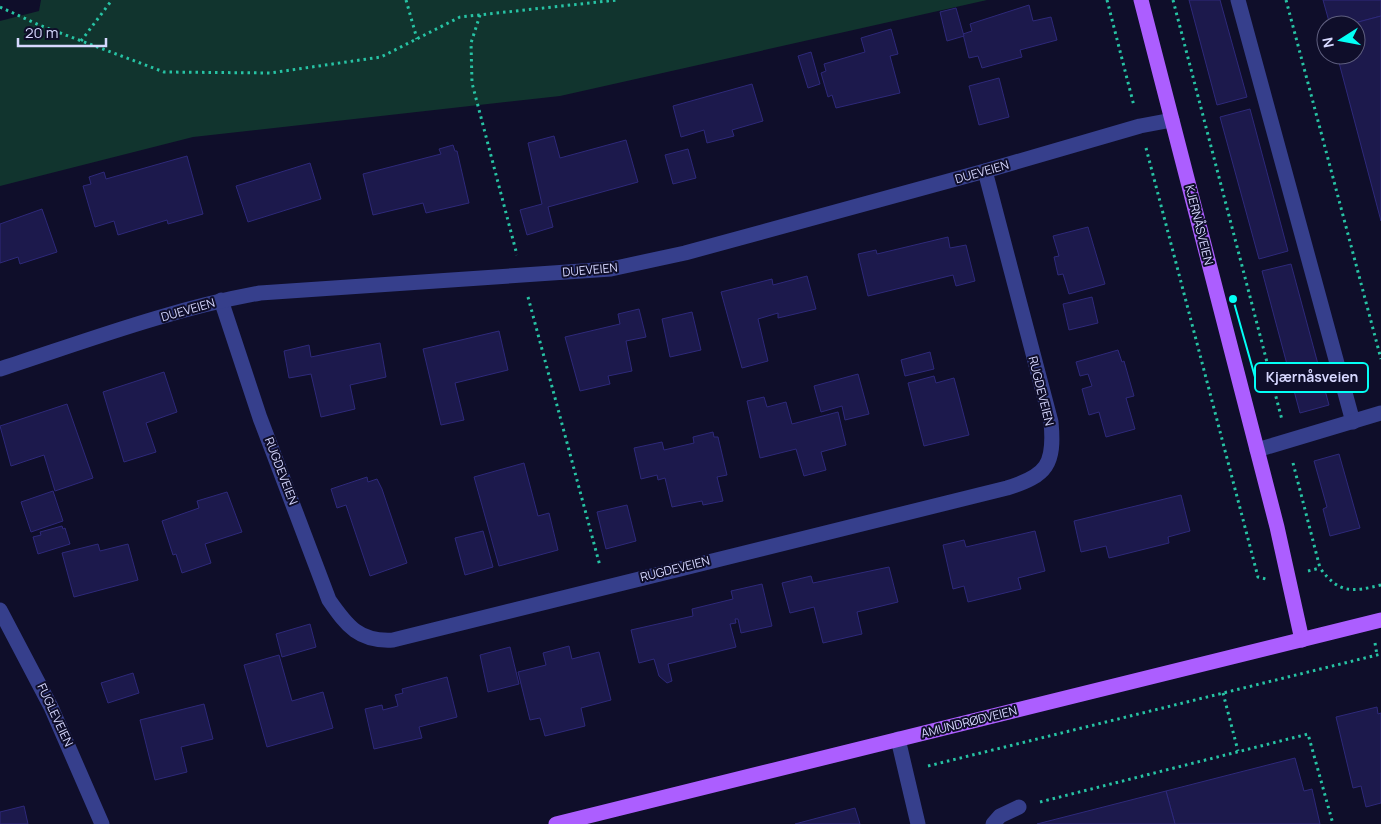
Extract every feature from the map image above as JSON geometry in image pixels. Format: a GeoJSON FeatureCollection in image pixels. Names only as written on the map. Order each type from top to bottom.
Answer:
{"type":"FeatureCollection","features":[{"type":"Feature","properties":{"kind":"main road","name":"KJERNÅSVEIEN"},"geometry":{"type":"LineString","coordinates":[[1141,0],[1257,450],[1302,640]]}},
{"type":"Feature","properties":{"kind":"main road","name":"AMUNDRØDVEIEN"},"geometry":{"type":"LineString","coordinates":[[556,824],[1381,620]]}},
{"type":"Feature","properties":{"kind":"street"},"geometry":{"type":"LineString","coordinates":[[1238,0],[1353,422]]}},
{"type":"Feature","properties":{"kind":"street","name":"DUEVEIEN"},"geometry":{"type":"LineString","coordinates":[[0,369],[221,300],[260,293],[326,287],[522,276],[630,266],[685,253],[985,171],[1140,126],[1172,120]]}},
{"type":"Feature","properties":{"kind":"street","name":"RUGDEVEIEN"},"geometry":{"type":"LineString","coordinates":[[221,300],[260,418],[328,600],[343,620],[359,635],[380,641],[393,640],[1007,488],[1029,482],[1036,477],[1048,462],[1052,451],[1050,422],[985,171]]}},
{"type":"Feature","properties":{"kind":"street"},"geometry":{"type":"LineString","coordinates":[[1257,450],[1381,413]]}},
{"type":"Feature","properties":{"kind":"street","name":"FUGLEVEIEN"},"geometry":{"type":"LineString","coordinates":[[0,610],[40,682],[102,824]]}},
{"type":"Feature","properties":{"kind":"street"},"geometry":{"type":"LineString","coordinates":[[898,739],[918,824]]}},
{"type":"Feature","properties":{"kind":"street"},"geometry":{"type":"LineString","coordinates":[[993,824],[1000,816],[1019,807]]}},
{"type":"Feature","properties":{"kind":"path"},"geometry":{"type":"LineString","coordinates":[[80,41],[112,0]]}},
{"type":"Feature","properties":{"kind":"path"},"geometry":{"type":"LineString","coordinates":[[406,0],[417,39]]}},
{"type":"Feature","properties":{"kind":"path"},"geometry":{"type":"LineString","coordinates":[[0,7],[39,25],[164,72],[270,73],[381,57],[460,17],[617,0]]}},
{"type":"Feature","properties":{"kind":"path"},"geometry":{"type":"LineString","coordinates":[[1107,0],[1258,577],[1269,580],[1320,568]]}},
{"type":"Feature","properties":{"kind":"path"},"geometry":{"type":"LineString","coordinates":[[1173,0],[1320,568],[1330,581],[1349,590],[1362,590],[1381,584]]}},
{"type":"Feature","properties":{"kind":"path"},"geometry":{"type":"LineString","coordinates":[[1286,0],[1381,359]]}},
{"type":"Feature","properties":{"kind":"path"},"geometry":{"type":"LineString","coordinates":[[480,15],[471,43],[472,83],[605,586]]}},
{"type":"Feature","properties":{"kind":"path"},"geometry":{"type":"LineString","coordinates":[[906,771],[1381,654]]}},
{"type":"Feature","properties":{"kind":"path"},"geometry":{"type":"LineString","coordinates":[[1223,693],[1238,751]]}},
{"type":"Feature","properties":{"kind":"path"},"geometry":{"type":"LineString","coordinates":[[1019,807],[1308,734],[1333,824]]}},
{"type":"Feature","properties":{"kind":"green space"},"geometry":{"type":"Polygon","coordinates":[[[41,0],[987,0],[560,96],[193,137],[0,186],[0,21],[39,11],[41,0]]]}},
{"type":"Feature","properties":{"kind":"building"},"geometry":{"type":"Polygon","coordinates":[[[1189,0],[1220,0],[1247,97],[1217,105],[1189,0]]]}},
{"type":"Feature","properties":{"kind":"building"},"geometry":{"type":"Polygon","coordinates":[[[1323,0],[1381,0],[1381,16],[1366,20],[1366,15],[1327,15],[1323,0]]]}},
{"type":"Feature","properties":{"kind":"building"},"geometry":{"type":"Polygon","coordinates":[[[1029,5],[1033,21],[1051,17],[1057,40],[1020,50],[1022,57],[982,68],[978,56],[969,58],[963,34],[972,31],[970,24],[1029,5]]]}},
{"type":"Feature","properties":{"kind":"building"},"geometry":{"type":"Polygon","coordinates":[[[956,8],[964,36],[947,41],[940,12],[956,8]]]}},
{"type":"Feature","properties":{"kind":"building"},"geometry":{"type":"Polygon","coordinates":[[[1381,16],[1381,221],[1340,65],[1366,65],[1366,20],[1381,16]]]}},
{"type":"Feature","properties":{"kind":"building"},"geometry":{"type":"Polygon","coordinates":[[[891,29],[898,54],[890,56],[900,93],[836,108],[832,95],[828,97],[821,73],[826,71],[824,64],[865,52],[861,38],[891,29]]]}},
{"type":"Feature","properties":{"kind":"building"},"geometry":{"type":"Polygon","coordinates":[[[811,52],[820,84],[808,88],[798,56],[811,52]]]}},
{"type":"Feature","properties":{"kind":"building"},"geometry":{"type":"Polygon","coordinates":[[[999,78],[1009,117],[979,125],[969,86],[999,78]]]}},
{"type":"Feature","properties":{"kind":"building"},"geometry":{"type":"Polygon","coordinates":[[[752,84],[763,121],[732,130],[734,136],[707,143],[704,130],[681,137],[673,106],[752,84]]]}},
{"type":"Feature","properties":{"kind":"building"},"geometry":{"type":"Polygon","coordinates":[[[1250,109],[1288,251],[1259,259],[1220,117],[1250,109]]]}},
{"type":"Feature","properties":{"kind":"building"},"geometry":{"type":"Polygon","coordinates":[[[554,136],[560,158],[626,140],[638,182],[548,207],[553,227],[527,235],[520,210],[542,204],[528,143],[554,136]]]}},
{"type":"Feature","properties":{"kind":"building"},"geometry":{"type":"Polygon","coordinates":[[[453,145],[455,151],[457,151],[469,203],[426,213],[423,203],[373,215],[363,174],[441,154],[439,149],[453,145]]]}},
{"type":"Feature","properties":{"kind":"building"},"geometry":{"type":"Polygon","coordinates":[[[688,149],[696,178],[673,184],[665,155],[688,149]]]}},
{"type":"Feature","properties":{"kind":"building"},"geometry":{"type":"Polygon","coordinates":[[[187,156],[203,214],[168,224],[167,220],[118,235],[114,221],[95,227],[83,186],[91,184],[89,177],[104,172],[106,179],[187,156]]]}},
{"type":"Feature","properties":{"kind":"building"},"geometry":{"type":"Polygon","coordinates":[[[310,163],[321,199],[248,222],[236,186],[310,163]]]}},
{"type":"Feature","properties":{"kind":"building"},"geometry":{"type":"Polygon","coordinates":[[[42,209],[57,252],[20,264],[18,257],[0,263],[0,224],[42,209]]]}},
{"type":"Feature","properties":{"kind":"building"},"geometry":{"type":"Polygon","coordinates":[[[1088,227],[1105,284],[1069,294],[1063,274],[1058,275],[1054,257],[1059,256],[1053,236],[1088,227]]]}},
{"type":"Feature","properties":{"kind":"building"},"geometry":{"type":"Polygon","coordinates":[[[948,237],[950,248],[966,245],[975,281],[956,286],[953,275],[868,296],[858,254],[876,250],[877,254],[948,237]]]}},
{"type":"Feature","properties":{"kind":"building"},"geometry":{"type":"Polygon","coordinates":[[[1291,264],[1329,405],[1300,413],[1262,271],[1291,264]]]}},
{"type":"Feature","properties":{"kind":"building"},"geometry":{"type":"Polygon","coordinates":[[[807,276],[816,309],[778,318],[778,313],[758,319],[768,361],[742,368],[721,292],[772,279],[773,285],[807,276]]]}},
{"type":"Feature","properties":{"kind":"building"},"geometry":{"type":"Polygon","coordinates":[[[1092,297],[1098,323],[1069,330],[1063,304],[1092,297]]]}},
{"type":"Feature","properties":{"kind":"building"},"geometry":{"type":"Polygon","coordinates":[[[639,309],[646,337],[626,341],[632,371],[608,376],[610,384],[580,391],[565,337],[620,324],[618,314],[639,309]]]}},
{"type":"Feature","properties":{"kind":"building"},"geometry":{"type":"Polygon","coordinates":[[[692,312],[701,350],[670,357],[662,319],[692,312]]]}},
{"type":"Feature","properties":{"kind":"building"},"geometry":{"type":"Polygon","coordinates":[[[499,331],[508,370],[455,383],[464,420],[441,425],[423,349],[499,331]]]}},
{"type":"Feature","properties":{"kind":"building"},"geometry":{"type":"Polygon","coordinates":[[[380,343],[386,377],[350,385],[355,409],[321,417],[311,374],[289,378],[284,351],[309,345],[311,357],[380,343]]]}},
{"type":"Feature","properties":{"kind":"building"},"geometry":{"type":"Polygon","coordinates":[[[1118,350],[1122,362],[1124,361],[1134,396],[1126,398],[1135,429],[1106,437],[1099,412],[1089,415],[1082,389],[1092,386],[1088,374],[1080,376],[1076,362],[1118,350]]]}},
{"type":"Feature","properties":{"kind":"building"},"geometry":{"type":"Polygon","coordinates":[[[930,352],[934,369],[905,376],[901,360],[930,352]]]}},
{"type":"Feature","properties":{"kind":"building"},"geometry":{"type":"Polygon","coordinates":[[[164,372],[177,412],[146,423],[156,452],[124,462],[103,392],[164,372]]]}},
{"type":"Feature","properties":{"kind":"building"},"geometry":{"type":"Polygon","coordinates":[[[858,374],[869,414],[845,420],[842,406],[821,412],[814,386],[858,374]]]}},
{"type":"Feature","properties":{"kind":"building"},"geometry":{"type":"Polygon","coordinates":[[[934,376],[936,383],[954,378],[969,435],[924,446],[908,383],[934,376]]]}},
{"type":"Feature","properties":{"kind":"building"},"geometry":{"type":"Polygon","coordinates":[[[764,397],[767,407],[786,402],[792,424],[838,412],[846,445],[821,452],[826,470],[804,476],[796,449],[760,458],[747,401],[764,397]]]}},
{"type":"Feature","properties":{"kind":"building"},"geometry":{"type":"Polygon","coordinates":[[[67,404],[93,478],[55,491],[44,455],[11,466],[0,426],[67,404]]]}},
{"type":"Feature","properties":{"kind":"building"},"geometry":{"type":"Polygon","coordinates":[[[713,432],[714,437],[718,437],[727,475],[717,477],[723,501],[703,505],[702,501],[672,507],[665,478],[658,480],[657,475],[641,479],[634,448],[662,442],[664,450],[694,443],[693,437],[713,432]]]}},
{"type":"Feature","properties":{"kind":"building"},"geometry":{"type":"Polygon","coordinates":[[[1339,454],[1360,528],[1330,536],[1323,509],[1327,507],[1314,461],[1339,454]]]}},
{"type":"Feature","properties":{"kind":"building"},"geometry":{"type":"Polygon","coordinates":[[[524,463],[538,516],[549,513],[558,550],[499,566],[474,477],[524,463]]]}},
{"type":"Feature","properties":{"kind":"building"},"geometry":{"type":"Polygon","coordinates":[[[367,477],[368,482],[377,479],[382,489],[407,563],[370,576],[346,505],[337,508],[331,489],[367,477]]]}},
{"type":"Feature","properties":{"kind":"building"},"geometry":{"type":"Polygon","coordinates":[[[53,491],[63,521],[31,532],[21,502],[53,491]]]}},
{"type":"Feature","properties":{"kind":"building"},"geometry":{"type":"Polygon","coordinates":[[[227,492],[242,532],[205,544],[211,563],[182,573],[176,554],[173,555],[162,521],[199,508],[197,501],[227,492]]]}},
{"type":"Feature","properties":{"kind":"building"},"geometry":{"type":"Polygon","coordinates":[[[1181,495],[1190,531],[1168,537],[1169,543],[1109,558],[1106,546],[1081,552],[1074,521],[1181,495]]]}},
{"type":"Feature","properties":{"kind":"building"},"geometry":{"type":"Polygon","coordinates":[[[627,505],[636,541],[606,549],[597,512],[627,505]]]}},
{"type":"Feature","properties":{"kind":"building"},"geometry":{"type":"Polygon","coordinates":[[[62,526],[63,529],[65,528],[70,544],[38,554],[33,537],[41,535],[40,532],[62,526]]]}},
{"type":"Feature","properties":{"kind":"building"},"geometry":{"type":"Polygon","coordinates":[[[483,531],[493,567],[465,575],[455,538],[483,531]]]}},
{"type":"Feature","properties":{"kind":"building"},"geometry":{"type":"Polygon","coordinates":[[[1035,531],[1045,571],[1018,578],[1021,589],[968,602],[964,586],[953,589],[943,545],[964,540],[966,547],[1035,531]]]}},
{"type":"Feature","properties":{"kind":"building"},"geometry":{"type":"Polygon","coordinates":[[[98,544],[100,551],[128,544],[138,580],[74,597],[62,553],[98,544]]]}},
{"type":"Feature","properties":{"kind":"building"},"geometry":{"type":"Polygon","coordinates":[[[889,567],[898,602],[857,612],[862,634],[823,643],[814,607],[790,613],[782,583],[811,576],[813,583],[889,567]]]}},
{"type":"Feature","properties":{"kind":"building"},"geometry":{"type":"Polygon","coordinates":[[[762,584],[772,626],[741,633],[738,619],[735,619],[736,623],[730,624],[736,647],[668,664],[672,681],[667,683],[659,676],[654,659],[639,663],[631,630],[693,616],[692,609],[733,599],[731,591],[762,584]]]}},
{"type":"Feature","properties":{"kind":"building"},"geometry":{"type":"Polygon","coordinates":[[[310,624],[316,647],[282,657],[276,634],[310,624]]]}},
{"type":"Feature","properties":{"kind":"building"},"geometry":{"type":"Polygon","coordinates":[[[569,646],[572,659],[599,652],[611,700],[581,708],[585,726],[545,736],[540,718],[530,720],[518,672],[546,665],[543,653],[569,646]]]}},
{"type":"Feature","properties":{"kind":"building"},"geometry":{"type":"Polygon","coordinates":[[[510,647],[519,684],[488,692],[480,655],[510,647]]]}},
{"type":"Feature","properties":{"kind":"building"},"geometry":{"type":"Polygon","coordinates":[[[279,655],[292,701],[323,692],[333,728],[267,747],[244,665],[279,655]]]}},
{"type":"Feature","properties":{"kind":"building"},"geometry":{"type":"Polygon","coordinates":[[[133,673],[139,693],[108,703],[101,683],[133,673]]]}},
{"type":"Feature","properties":{"kind":"building"},"geometry":{"type":"Polygon","coordinates":[[[447,677],[457,717],[419,727],[422,738],[374,749],[365,709],[382,705],[383,710],[398,706],[395,695],[403,693],[402,689],[447,677]]]}},
{"type":"Feature","properties":{"kind":"building"},"geometry":{"type":"Polygon","coordinates":[[[204,704],[213,739],[181,747],[187,772],[155,780],[140,720],[204,704]]]}},
{"type":"Feature","properties":{"kind":"building"},"geometry":{"type":"Polygon","coordinates":[[[1377,707],[1378,714],[1381,713],[1381,803],[1366,807],[1361,786],[1353,788],[1336,717],[1377,707]]]}},
{"type":"Feature","properties":{"kind":"building"},"geometry":{"type":"Polygon","coordinates":[[[1295,758],[1304,791],[1312,789],[1320,824],[1175,824],[1166,791],[1295,758]]]}},
{"type":"Feature","properties":{"kind":"building"},"geometry":{"type":"Polygon","coordinates":[[[1166,791],[1175,824],[1037,824],[1166,791]]]}},
{"type":"Feature","properties":{"kind":"building"},"geometry":{"type":"Polygon","coordinates":[[[24,806],[28,824],[0,824],[0,812],[24,806]]]}},
{"type":"Feature","properties":{"kind":"building"},"geometry":{"type":"Polygon","coordinates":[[[855,808],[860,824],[795,824],[855,808]]]}},
{"type":"Feature","properties":{"kind":"place","name":"Kjærnåsveien"},"geometry":{"type":"Point","coordinates":[1233,299]}}]}
